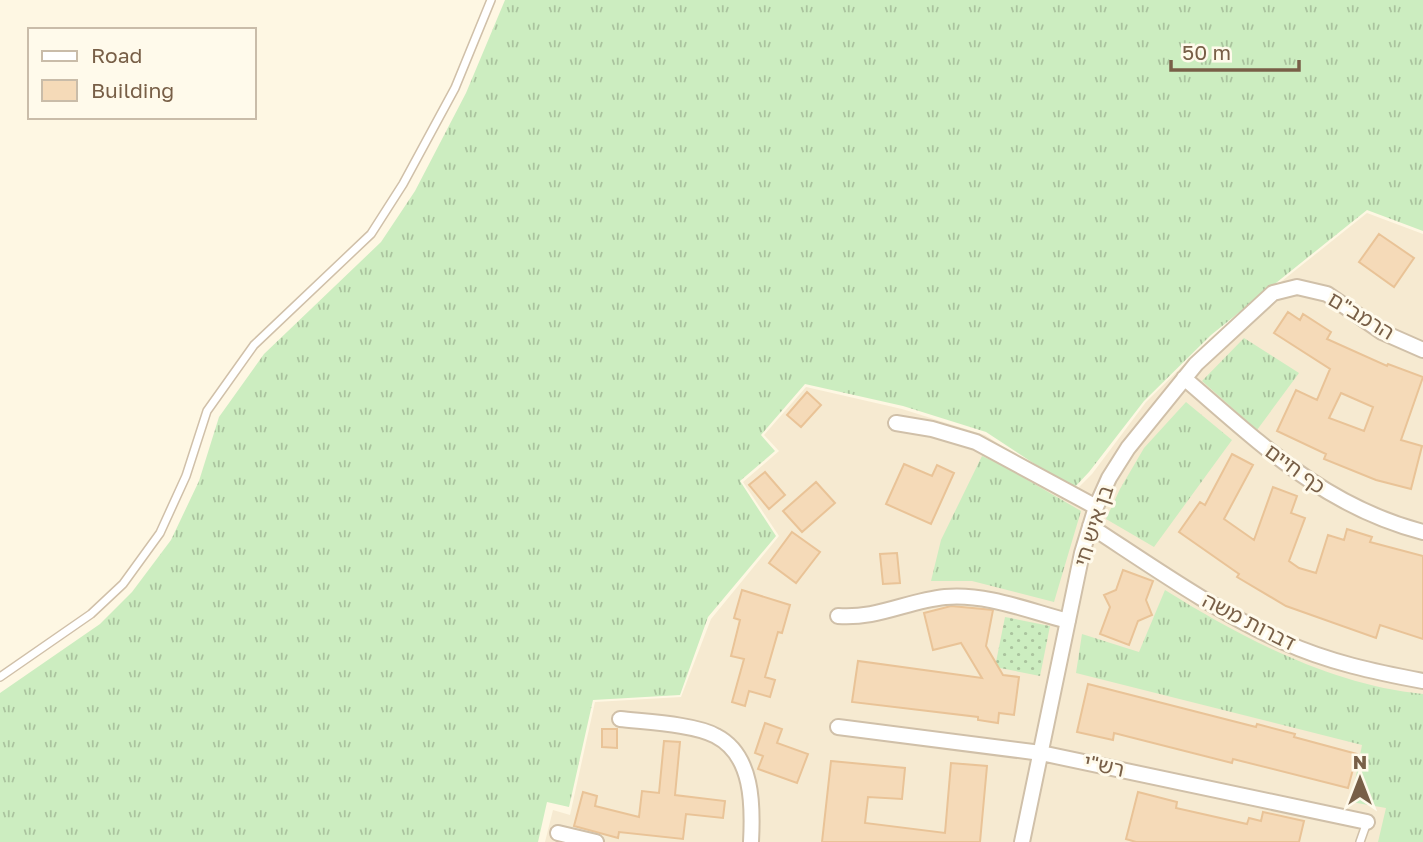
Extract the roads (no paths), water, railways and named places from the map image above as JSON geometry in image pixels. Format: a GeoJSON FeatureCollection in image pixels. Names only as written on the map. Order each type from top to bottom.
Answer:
{"type":"FeatureCollection","features":[{"type":"Feature","properties":{"kind":"street","name":"הרמב\"ם"},"geometry":{"type":"LineString","coordinates":[[1297,287],[1327,294],[1382,332],[1423,351]]}},
{"type":"Feature","properties":{"kind":"street","name":"בן איש חי"},"geometry":{"type":"LineString","coordinates":[[1022,842],[1090,526],[1109,478],[1128,448],[1184,378],[1241,320],[1273,293],[1297,287]]}},
{"type":"Feature","properties":{"kind":"street","name":"כף חיים"},"geometry":{"type":"LineString","coordinates":[[1184,378],[1284,464],[1320,488],[1354,508],[1399,526],[1423,532]]}},
{"type":"Feature","properties":{"kind":"street"},"geometry":{"type":"LineString","coordinates":[[896,423],[932,429],[976,442],[1096,507]]}},
{"type":"Feature","properties":{"kind":"street","name":"דברות משה"},"geometry":{"type":"LineString","coordinates":[[1090,526],[1198,596],[1286,643],[1374,672],[1423,681]]}},
{"type":"Feature","properties":{"kind":"street"},"geometry":{"type":"LineString","coordinates":[[838,616],[869,616],[942,597],[962,596],[999,602],[1068,621]]}},
{"type":"Feature","properties":{"kind":"street"},"geometry":{"type":"LineString","coordinates":[[620,719],[714,734],[731,746],[744,766],[749,786],[751,842]]}},
{"type":"Feature","properties":{"kind":"street","name":"רש\"י"},"geometry":{"type":"LineString","coordinates":[[838,727],[1041,753],[1367,822]]}},
{"type":"Feature","properties":{"kind":"street"},"geometry":{"type":"LineString","coordinates":[[558,833],[596,842]]}},
{"type":"Feature","properties":{"kind":"lane"},"geometry":{"type":"LineString","coordinates":[[0,677],[91,614],[123,584],[153,543],[186,476],[207,411],[254,345],[371,234],[403,184],[455,88],[491,0]]}},
{"type":"Feature","properties":{"kind":"lane"},"geometry":{"type":"LineString","coordinates":[[1360,842],[1367,822]]}}]}
